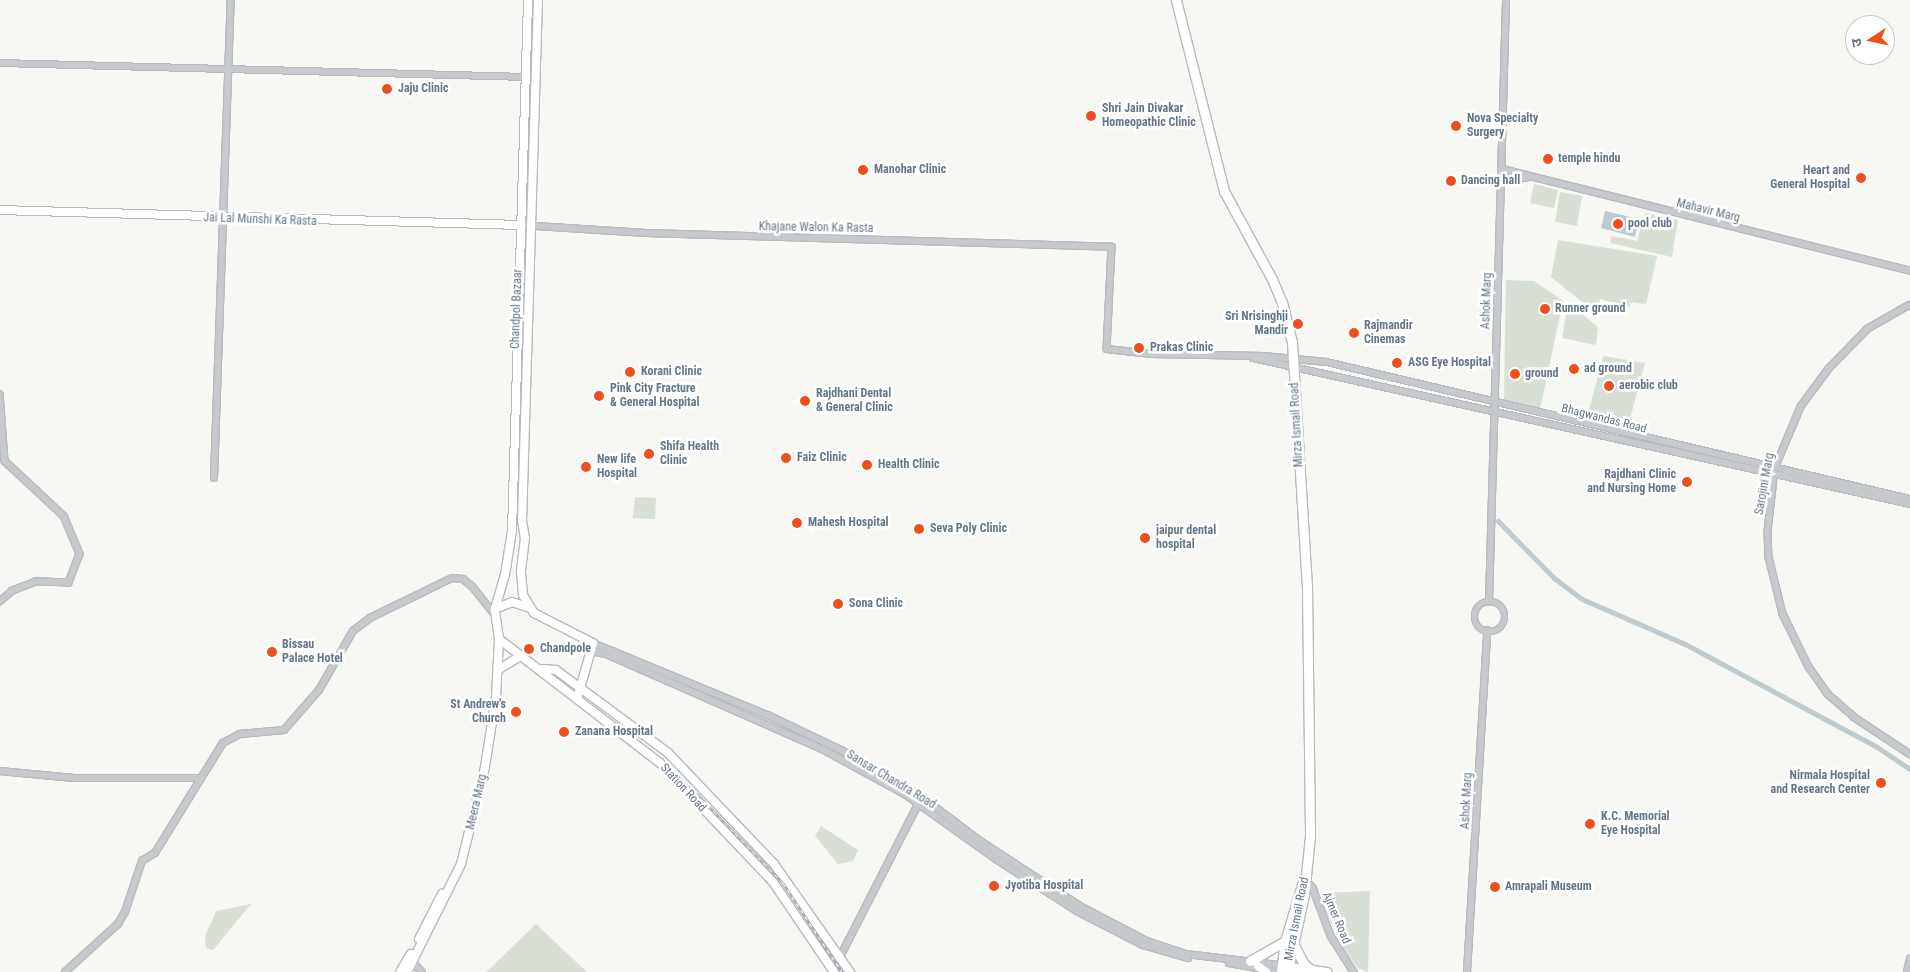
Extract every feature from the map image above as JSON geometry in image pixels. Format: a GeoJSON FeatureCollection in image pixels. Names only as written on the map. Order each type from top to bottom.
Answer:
{"type":"FeatureCollection","features":[{"type":"Feature","properties":{"kind":"highway","name":"Mirza Ismail Road"},"geometry":{"type":"LineString","coordinates":[[1176,0],[1224,191],[1282,302],[1294,358],[1306,586],[1310,836],[1306,876],[1282,970]]}},
{"type":"Feature","properties":{"kind":"highway"},"geometry":{"type":"LineString","coordinates":[[1254,964],[1289,942],[1303,963],[1311,970]]}},
{"type":"Feature","properties":{"kind":"highway"},"geometry":{"type":"LineString","coordinates":[[1282,970],[1327,972]]}},
{"type":"Feature","properties":{"kind":"main road","name":"Chandpol Bazaar"},"geometry":{"type":"LineString","coordinates":[[496,612],[511,547],[528,0]]}},
{"type":"Feature","properties":{"kind":"main road","name":"Chandpol Bazaar"},"geometry":{"type":"LineString","coordinates":[[524,595],[522,520],[533,227],[538,0]]}},
{"type":"Feature","properties":{"kind":"main road","name":"Jai Lal Munshi Ka Rasta"},"geometry":{"type":"LineString","coordinates":[[0,210],[224,218],[520,225]]}},
{"type":"Feature","properties":{"kind":"main road","name":"Sansar Chandra Road"},"geometry":{"type":"LineString","coordinates":[[524,595],[530,608],[541,618],[593,643]]}},
{"type":"Feature","properties":{"kind":"main road"},"geometry":{"type":"LineString","coordinates":[[496,612],[512,602],[530,608]]}},
{"type":"Feature","properties":{"kind":"main road","name":"Meera Marg"},"geometry":{"type":"LineString","coordinates":[[407,972],[411,960],[461,864],[484,759],[498,669],[499,640],[496,612]]}},
{"type":"Feature","properties":{"kind":"main road","name":"Station Road"},"geometry":{"type":"LineString","coordinates":[[499,640],[542,669],[546,678],[577,699],[660,764],[764,871],[834,972]]}},
{"type":"Feature","properties":{"kind":"main road"},"geometry":{"type":"LineString","coordinates":[[577,699],[593,643]]}},
{"type":"Feature","properties":{"kind":"main road"},"geometry":{"type":"LineString","coordinates":[[498,669],[522,655]]}},
{"type":"Feature","properties":{"kind":"main road"},"geometry":{"type":"LineString","coordinates":[[542,669],[556,670],[668,753],[774,864],[850,972]]}},
{"type":"Feature","properties":{"kind":"main road","name":"Meera Marg"},"geometry":{"type":"LineString","coordinates":[[400,972],[411,960]]}},
{"type":"Feature","properties":{"kind":"main road"},"geometry":{"type":"LineString","coordinates":[[1254,964],[1266,972]]}},
{"type":"Feature","properties":{"kind":"street"},"geometry":{"type":"LineString","coordinates":[[214,478],[231,0]]}},
{"type":"Feature","properties":{"kind":"street","name":"Ashok Marg"},"geometry":{"type":"LineString","coordinates":[[1489,602],[1506,0]]}},
{"type":"Feature","properties":{"kind":"street"},"geometry":{"type":"LineString","coordinates":[[0,63],[526,77]]}},
{"type":"Feature","properties":{"kind":"street","name":"Mahavir Marg"},"geometry":{"type":"LineString","coordinates":[[1502,169],[1530,178],[1910,271]]}},
{"type":"Feature","properties":{"kind":"street"},"geometry":{"type":"LineString","coordinates":[[1501,180],[1530,178]]}},
{"type":"Feature","properties":{"kind":"street","name":"Khajane Walon Ka Rasta"},"geometry":{"type":"LineString","coordinates":[[520,225],[533,227],[1112,247],[1107,349],[1251,357]]}},
{"type":"Feature","properties":{"kind":"street","name":"Sarojini Marg"},"geometry":{"type":"LineString","coordinates":[[1910,305],[1868,329],[1829,369],[1801,407],[1775,472],[1769,508],[1769,557],[1783,614],[1798,647],[1828,694],[1854,718],[1910,754]]}},
{"type":"Feature","properties":{"kind":"street","name":"Bhagwandas Road"},"geometry":{"type":"LineString","coordinates":[[1251,357],[1294,358],[1327,362],[1910,504]]}},
{"type":"Feature","properties":{"kind":"street","name":"Bhagwandas Road"},"geometry":{"type":"LineString","coordinates":[[1251,357],[1295,370],[1384,385],[1494,412],[1910,499]]}},
{"type":"Feature","properties":{"kind":"street"},"geometry":{"type":"LineString","coordinates":[[0,394],[5,461],[64,516],[80,554],[69,583],[30,584],[13,590],[0,602]]}},
{"type":"Feature","properties":{"kind":"street"},"geometry":{"type":"LineString","coordinates":[[66,972],[118,924],[125,912],[142,861],[156,853],[223,743],[231,737],[253,732],[279,732],[288,726],[320,690],[354,631],[370,618],[452,578],[462,580],[472,586],[496,612]]}},
{"type":"Feature","properties":{"kind":"street"},"geometry":{"type":"LineString","coordinates":[[1489,602],[1502,608],[1504,621],[1498,629],[1487,631],[1478,625],[1475,616],[1480,606],[1489,602]]}},
{"type":"Feature","properties":{"kind":"street","name":"Ashok Marg"},"geometry":{"type":"LineString","coordinates":[[1467,972],[1487,631]]}},
{"type":"Feature","properties":{"kind":"street","name":"Sansar Chandra Road"},"geometry":{"type":"LineString","coordinates":[[593,643],[776,718],[842,750],[1099,917],[1180,952],[1282,970]]}},
{"type":"Feature","properties":{"kind":"street","name":"Sansar Chandra Road"},"geometry":{"type":"LineString","coordinates":[[591,651],[606,654],[765,722],[920,800],[1039,888],[1143,944],[1180,957],[1254,964],[1282,970]]}},
{"type":"Feature","properties":{"kind":"street"},"geometry":{"type":"LineString","coordinates":[[0,772],[74,778],[201,778]]}},
{"type":"Feature","properties":{"kind":"street"},"geometry":{"type":"LineString","coordinates":[[829,963],[840,957],[920,800]]}},
{"type":"Feature","properties":{"kind":"street","name":"Ajmer Road"},"geometry":{"type":"LineString","coordinates":[[1306,876],[1313,888],[1331,936],[1352,970]]}},
{"type":"Feature","properties":{"kind":"street"},"geometry":{"type":"LineString","coordinates":[[1907,972],[1910,959]]}},
{"type":"Feature","properties":{"kind":"street"},"geometry":{"type":"LineString","coordinates":[[411,960],[422,972]]}},
{"type":"Feature","properties":{"kind":"shaded area"},"geometry":{"type":"Polygon","coordinates":[[[1534,184],[1558,190],[1554,208],[1530,203],[1534,184]]]}},
{"type":"Feature","properties":{"kind":"shaded area"},"geometry":{"type":"Polygon","coordinates":[[[1560,192],[1582,196],[1577,226],[1555,222],[1560,192]]]}},
{"type":"Feature","properties":{"kind":"shaded area"},"geometry":{"type":"Polygon","coordinates":[[[1605,211],[1639,219],[1635,237],[1601,228],[1605,211]]]}},
{"type":"Feature","properties":{"kind":"shaded area"},"geometry":{"type":"Polygon","coordinates":[[[1645,213],[1678,220],[1672,257],[1610,243],[1611,236],[1637,241],[1645,213]]]}},
{"type":"Feature","properties":{"kind":"shaded area"},"geometry":{"type":"Polygon","coordinates":[[[1558,240],[1657,256],[1646,304],[1631,302],[1629,307],[1600,299],[1598,307],[1591,309],[1551,277],[1558,240]]]}},
{"type":"Feature","properties":{"kind":"shaded area"},"geometry":{"type":"Polygon","coordinates":[[[1506,280],[1534,281],[1563,301],[1540,409],[1504,401],[1506,280]]]}},
{"type":"Feature","properties":{"kind":"shaded area"},"geometry":{"type":"Polygon","coordinates":[[[1568,303],[1598,327],[1596,345],[1562,338],[1568,303]]]}},
{"type":"Feature","properties":{"kind":"shaded area"},"geometry":{"type":"Polygon","coordinates":[[[1603,356],[1645,363],[1628,426],[1588,414],[1603,356]]]}},
{"type":"Feature","properties":{"kind":"shaded area"},"geometry":{"type":"Polygon","coordinates":[[[635,497],[656,498],[655,519],[633,518],[635,497]]]}},
{"type":"Feature","properties":{"kind":"shaded area"},"geometry":{"type":"Polygon","coordinates":[[[821,826],[858,850],[853,861],[838,864],[815,836],[821,826]]]}},
{"type":"Feature","properties":{"kind":"shaded area"},"geometry":{"type":"Polygon","coordinates":[[[1370,891],[1367,972],[1358,968],[1342,946],[1325,909],[1323,893],[1370,891]]]}},
{"type":"Feature","properties":{"kind":"shaded area"},"geometry":{"type":"Polygon","coordinates":[[[251,904],[213,950],[206,948],[205,937],[216,911],[251,904]]]}},
{"type":"Feature","properties":{"kind":"shaded area"},"geometry":{"type":"Polygon","coordinates":[[[536,924],[587,972],[486,972],[536,924]]]}},
{"type":"Feature","properties":{"kind":"waterway"},"geometry":{"type":"LineString","coordinates":[[1498,521],[1554,578],[1582,599],[1685,644],[1877,747],[1910,769]]}},
{"type":"Feature","properties":{"kind":"railway"},"geometry":{"type":"LineString","coordinates":[[691,788],[783,883],[842,972]]}},
{"type":"Feature","properties":{"kind":"place","name":"Jaju Clinic"},"geometry":{"type":"Point","coordinates":[387,89]}},
{"type":"Feature","properties":{"kind":"place","name":"Shri Jain Divakar Homeopathic Clinic"},"geometry":{"type":"Point","coordinates":[1091,116]}},
{"type":"Feature","properties":{"kind":"place","name":"Nova Specialty Surgery"},"geometry":{"type":"Point","coordinates":[1456,126]}},
{"type":"Feature","properties":{"kind":"place","name":"temple hindu"},"geometry":{"type":"Point","coordinates":[1548,159]}},
{"type":"Feature","properties":{"kind":"place","name":"Manohar Clinic"},"geometry":{"type":"Point","coordinates":[863,170]}},
{"type":"Feature","properties":{"kind":"place","name":"Heart and General Hospital"},"geometry":{"type":"Point","coordinates":[1861,178]}},
{"type":"Feature","properties":{"kind":"place","name":"Dancing hall"},"geometry":{"type":"Point","coordinates":[1451,181]}},
{"type":"Feature","properties":{"kind":"place","name":"pool club"},"geometry":{"type":"Point","coordinates":[1618,224]}},
{"type":"Feature","properties":{"kind":"place","name":"Runner ground"},"geometry":{"type":"Point","coordinates":[1545,309]}},
{"type":"Feature","properties":{"kind":"place","name":"Sri Nrisinghji Mandir"},"geometry":{"type":"Point","coordinates":[1298,324]}},
{"type":"Feature","properties":{"kind":"place","name":"Rajmandir Cinemas"},"geometry":{"type":"Point","coordinates":[1354,333]}},
{"type":"Feature","properties":{"kind":"place","name":"Prakas Clinic"},"geometry":{"type":"Point","coordinates":[1139,348]}},
{"type":"Feature","properties":{"kind":"place","name":"ASG Eye Hospital"},"geometry":{"type":"Point","coordinates":[1397,363]}},
{"type":"Feature","properties":{"kind":"place","name":"ad ground"},"geometry":{"type":"Point","coordinates":[1574,369]}},
{"type":"Feature","properties":{"kind":"place","name":"Korani Clinic"},"geometry":{"type":"Point","coordinates":[630,372]}},
{"type":"Feature","properties":{"kind":"place","name":"ground"},"geometry":{"type":"Point","coordinates":[1515,374]}},
{"type":"Feature","properties":{"kind":"place","name":"aerobic club"},"geometry":{"type":"Point","coordinates":[1609,386]}},
{"type":"Feature","properties":{"kind":"place","name":"Pink City Fracture & General Hospital"},"geometry":{"type":"Point","coordinates":[599,396]}},
{"type":"Feature","properties":{"kind":"place","name":"Rajdhani Dental & General Clinic"},"geometry":{"type":"Point","coordinates":[805,401]}},
{"type":"Feature","properties":{"kind":"place","name":"Shifa Health Clinic"},"geometry":{"type":"Point","coordinates":[649,454]}},
{"type":"Feature","properties":{"kind":"place","name":"Faiz Clinic"},"geometry":{"type":"Point","coordinates":[786,458]}},
{"type":"Feature","properties":{"kind":"place","name":"Health Clinic"},"geometry":{"type":"Point","coordinates":[867,465]}},
{"type":"Feature","properties":{"kind":"place","name":"New life Hospital"},"geometry":{"type":"Point","coordinates":[586,467]}},
{"type":"Feature","properties":{"kind":"place","name":"Rajdhani Clinic and Nursing Home"},"geometry":{"type":"Point","coordinates":[1687,482]}},
{"type":"Feature","properties":{"kind":"place","name":"Mahesh Hospital"},"geometry":{"type":"Point","coordinates":[797,523]}},
{"type":"Feature","properties":{"kind":"place","name":"Seva Poly Clinic"},"geometry":{"type":"Point","coordinates":[919,529]}},
{"type":"Feature","properties":{"kind":"place","name":"jaipur dental hospital"},"geometry":{"type":"Point","coordinates":[1145,538]}},
{"type":"Feature","properties":{"kind":"place","name":"Sona Clinic"},"geometry":{"type":"Point","coordinates":[838,604]}},
{"type":"Feature","properties":{"kind":"place","name":"Chandpole"},"geometry":{"type":"Point","coordinates":[529,649]}},
{"type":"Feature","properties":{"kind":"place","name":"Bissau Palace Hotel"},"geometry":{"type":"Point","coordinates":[272,652]}},
{"type":"Feature","properties":{"kind":"place","name":"St Andrew's Church"},"geometry":{"type":"Point","coordinates":[516,712]}},
{"type":"Feature","properties":{"kind":"place","name":"Zanana Hospital"},"geometry":{"type":"Point","coordinates":[564,732]}},
{"type":"Feature","properties":{"kind":"place","name":"Nirmala Hospital and Research Center"},"geometry":{"type":"Point","coordinates":[1881,783]}},
{"type":"Feature","properties":{"kind":"place","name":"K.C. Memorial Eye Hospital"},"geometry":{"type":"Point","coordinates":[1590,824]}},
{"type":"Feature","properties":{"kind":"place","name":"Jyotiba Hospital"},"geometry":{"type":"Point","coordinates":[994,886]}},
{"type":"Feature","properties":{"kind":"place","name":"Amrapali Museum"},"geometry":{"type":"Point","coordinates":[1495,887]}}]}
